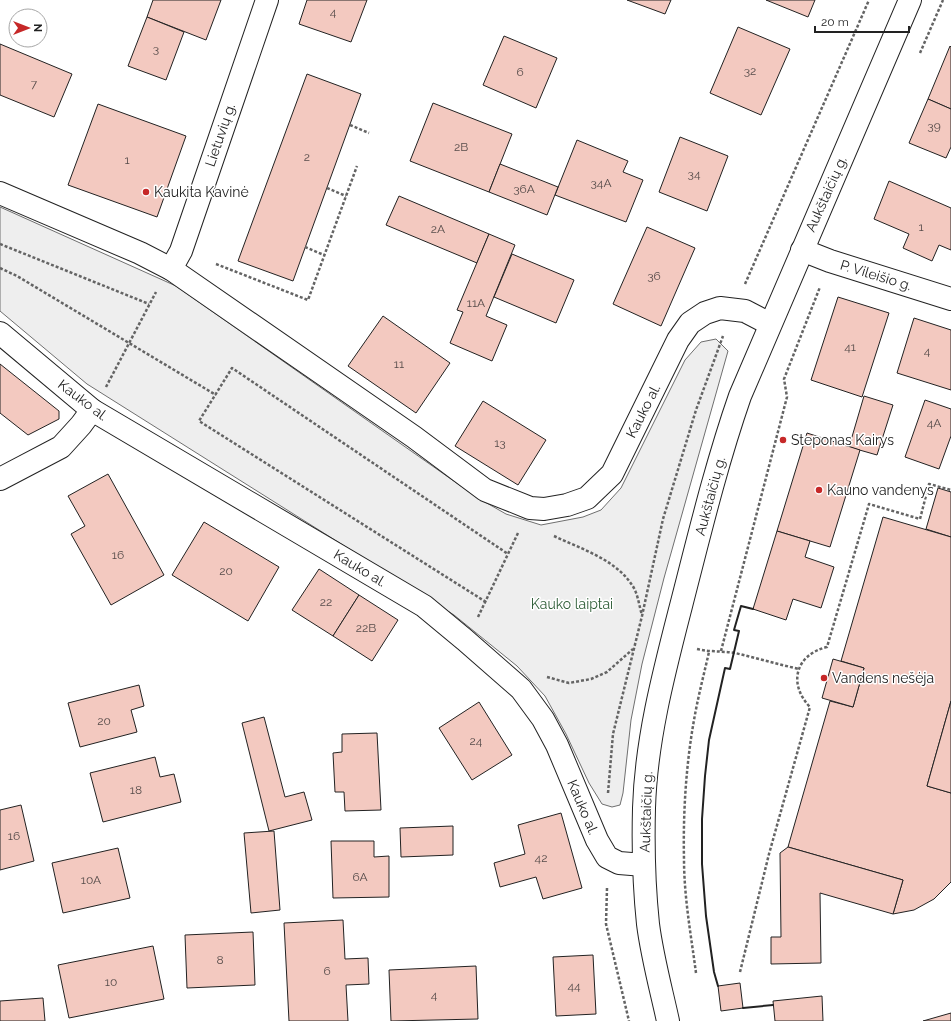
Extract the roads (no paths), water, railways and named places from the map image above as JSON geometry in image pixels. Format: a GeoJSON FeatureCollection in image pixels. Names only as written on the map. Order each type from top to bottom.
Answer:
{"type":"FeatureCollection","features":[{"type":"Feature","properties":{"kind":"street","name":"Lietuvių g."},"geometry":{"type":"LineString","coordinates":[[176,260],[267,0]]}},
{"type":"Feature","properties":{"kind":"street","name":"Aukštaičių g."},"geometry":{"type":"LineString","coordinates":[[668,1021],[648,924],[644,865],[644,807],[649,754],[658,698],[724,441],[740,396],[910,0]]}},
{"type":"Feature","properties":{"kind":"street","name":"Kauko al."},"geometry":{"type":"LineString","coordinates":[[0,193],[140,253],[176,260],[485,490],[530,508],[544,509],[567,505],[587,498],[612,474],[678,340],[690,324],[705,313],[720,308],[745,311],[770,324]]}},
{"type":"Feature","properties":{"kind":"street","name":"P. Vileišio g."},"geometry":{"type":"LineString","coordinates":[[802,250],[830,261],[951,299]]}},
{"type":"Feature","properties":{"kind":"street","name":"Kauko al."},"geometry":{"type":"LineString","coordinates":[[0,333],[92,410],[424,606],[521,690],[543,719],[557,745],[597,840],[607,857],[619,864],[644,865]]}},
{"type":"Feature","properties":{"kind":"street"},"geometry":{"type":"LineString","coordinates":[[0,479],[60,447],[81,425],[92,410]]}},
{"type":"Feature","properties":{"kind":"place","name":"Kaukita Kavinė"},"geometry":{"type":"Point","coordinates":[146,192]}},
{"type":"Feature","properties":{"kind":"place","name":"Steponas Kairys"},"geometry":{"type":"Point","coordinates":[783,440]}},
{"type":"Feature","properties":{"kind":"place","name":"Kauno vandenys"},"geometry":{"type":"Point","coordinates":[819,490]}},
{"type":"Feature","properties":{"kind":"place","name":"Vandens nešėja"},"geometry":{"type":"Point","coordinates":[824,678]}},
{"type":"Feature","properties":{"kind":"park label","name":"Kauko laiptai"},"geometry":{"type":"Point","coordinates":[572,604]}}]}
